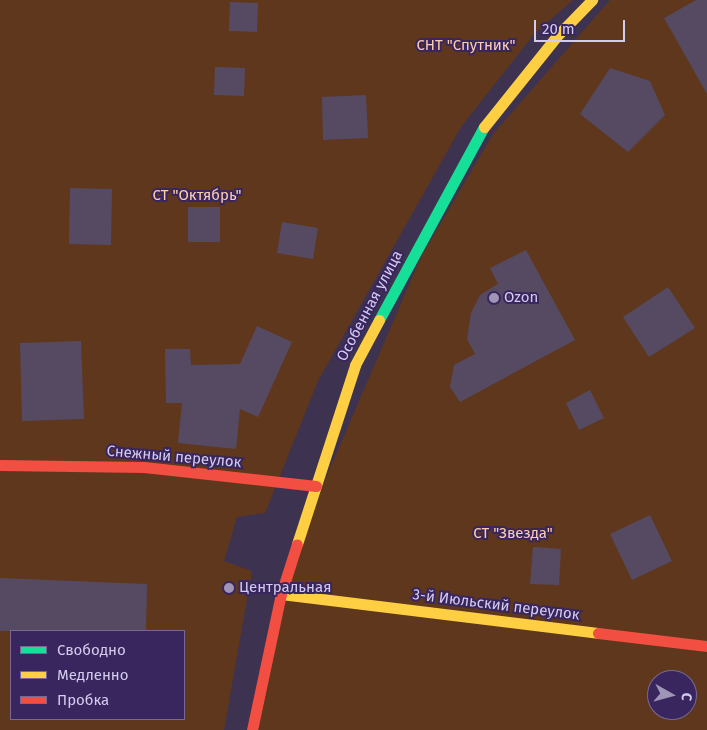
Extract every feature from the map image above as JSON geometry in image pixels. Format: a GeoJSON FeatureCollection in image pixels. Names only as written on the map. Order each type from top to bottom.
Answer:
{"type":"FeatureCollection","features":[{"type":"Feature","properties":{"kind":"main road","name":"Особенная улица"},"geometry":{"type":"LineString","coordinates":[[252,730],[281,594],[355,365],[479,134],[556,37],[592,0]]}},
{"type":"Feature","properties":{"kind":"main road","name":"Снежный переулок"},"geometry":{"type":"LineString","coordinates":[[0,465],[144,466],[316,486]]}},
{"type":"Feature","properties":{"kind":"main road","name":"3-й Июльский переулок"},"geometry":{"type":"LineString","coordinates":[[281,594],[707,646]]}},
{"type":"Feature","properties":{"kind":"green space","name":"СТ \"Октябрь\""},"geometry":{"type":"Polygon","coordinates":[[[0,0],[573,0],[535,33],[461,127],[318,381],[265,513],[237,517],[224,561],[252,571],[224,730],[0,730],[0,0]]]}},
{"type":"Feature","properties":{"kind":"green space","name":"СТ \"Звезда\""},"geometry":{"type":"Polygon","coordinates":[[[610,0],[707,0],[707,730],[252,730],[281,582],[421,257],[493,134],[610,0]]]}},
{"type":"Feature","properties":{"kind":"building"},"geometry":{"type":"Polygon","coordinates":[[[696,0],[707,0],[707,94],[664,18],[696,0]]]}},
{"type":"Feature","properties":{"kind":"building"},"geometry":{"type":"Polygon","coordinates":[[[230,2],[258,3],[257,32],[229,31],[230,2]]]}},
{"type":"Feature","properties":{"kind":"building"},"geometry":{"type":"Polygon","coordinates":[[[215,67],[245,68],[244,96],[214,95],[215,67]]]}},
{"type":"Feature","properties":{"kind":"building"},"geometry":{"type":"Polygon","coordinates":[[[610,68],[650,81],[665,115],[628,152],[580,114],[610,68]]]}},
{"type":"Feature","properties":{"kind":"building"},"geometry":{"type":"Polygon","coordinates":[[[366,95],[368,138],[323,140],[322,97],[366,95]]]}},
{"type":"Feature","properties":{"kind":"building"},"geometry":{"type":"Polygon","coordinates":[[[70,188],[112,189],[111,245],[69,244],[70,188]]]}},
{"type":"Feature","properties":{"kind":"building"},"geometry":{"type":"Polygon","coordinates":[[[188,207],[220,207],[220,242],[188,242],[188,207]]]}},
{"type":"Feature","properties":{"kind":"building"},"geometry":{"type":"Polygon","coordinates":[[[282,222],[318,228],[313,259],[277,253],[282,222]]]}},
{"type":"Feature","properties":{"kind":"building"},"geometry":{"type":"Polygon","coordinates":[[[526,250],[575,340],[460,402],[450,387],[454,365],[475,354],[467,339],[471,313],[480,295],[498,284],[490,268],[526,250]]]}},
{"type":"Feature","properties":{"kind":"building"},"geometry":{"type":"Polygon","coordinates":[[[668,287],[695,328],[649,357],[623,317],[668,287]]]}},
{"type":"Feature","properties":{"kind":"building"},"geometry":{"type":"Polygon","coordinates":[[[257,326],[292,342],[258,417],[240,409],[236,449],[178,443],[182,403],[166,403],[165,349],[190,349],[191,365],[240,364],[257,326]]]}},
{"type":"Feature","properties":{"kind":"building"},"geometry":{"type":"Polygon","coordinates":[[[81,341],[84,419],[22,421],[20,343],[81,341]]]}},
{"type":"Feature","properties":{"kind":"building"},"geometry":{"type":"Polygon","coordinates":[[[590,390],[604,418],[579,430],[566,403],[590,390]]]}},
{"type":"Feature","properties":{"kind":"building"},"geometry":{"type":"Polygon","coordinates":[[[650,515],[672,561],[632,580],[610,534],[650,515]]]}},
{"type":"Feature","properties":{"kind":"building"},"geometry":{"type":"Polygon","coordinates":[[[533,547],[561,549],[559,585],[530,584],[533,547]]]}},
{"type":"Feature","properties":{"kind":"building"},"geometry":{"type":"Polygon","coordinates":[[[0,578],[147,584],[146,630],[0,631],[0,578]]]}},
{"type":"Feature","properties":{"kind":"traffic: fast"},"geometry":{"type":"LineString","coordinates":[[379,320],[484,127]]}},
{"type":"Feature","properties":{"kind":"traffic: slow"},"geometry":{"type":"LineString","coordinates":[[484,127],[556,37],[592,0]]}},
{"type":"Feature","properties":{"kind":"traffic: slow"},"geometry":{"type":"LineString","coordinates":[[297,544],[355,365],[379,320]]}},
{"type":"Feature","properties":{"kind":"traffic: slow"},"geometry":{"type":"LineString","coordinates":[[281,594],[598,633]]}},
{"type":"Feature","properties":{"kind":"traffic: jam"},"geometry":{"type":"LineString","coordinates":[[0,465],[144,467],[316,486]]}},
{"type":"Feature","properties":{"kind":"traffic: jam"},"geometry":{"type":"LineString","coordinates":[[252,730],[281,594],[297,544]]}},
{"type":"Feature","properties":{"kind":"traffic: jam"},"geometry":{"type":"LineString","coordinates":[[598,633],[707,646]]}},
{"type":"Feature","properties":{"kind":"place","name":"Ozon"},"geometry":{"type":"Point","coordinates":[494,298]}},
{"type":"Feature","properties":{"kind":"place","name":"Центральная"},"geometry":{"type":"Point","coordinates":[229,588]}},
{"type":"Feature","properties":{"kind":"park label","name":"СНТ \"Спутник\""},"geometry":{"type":"Point","coordinates":[466,46]}}]}
